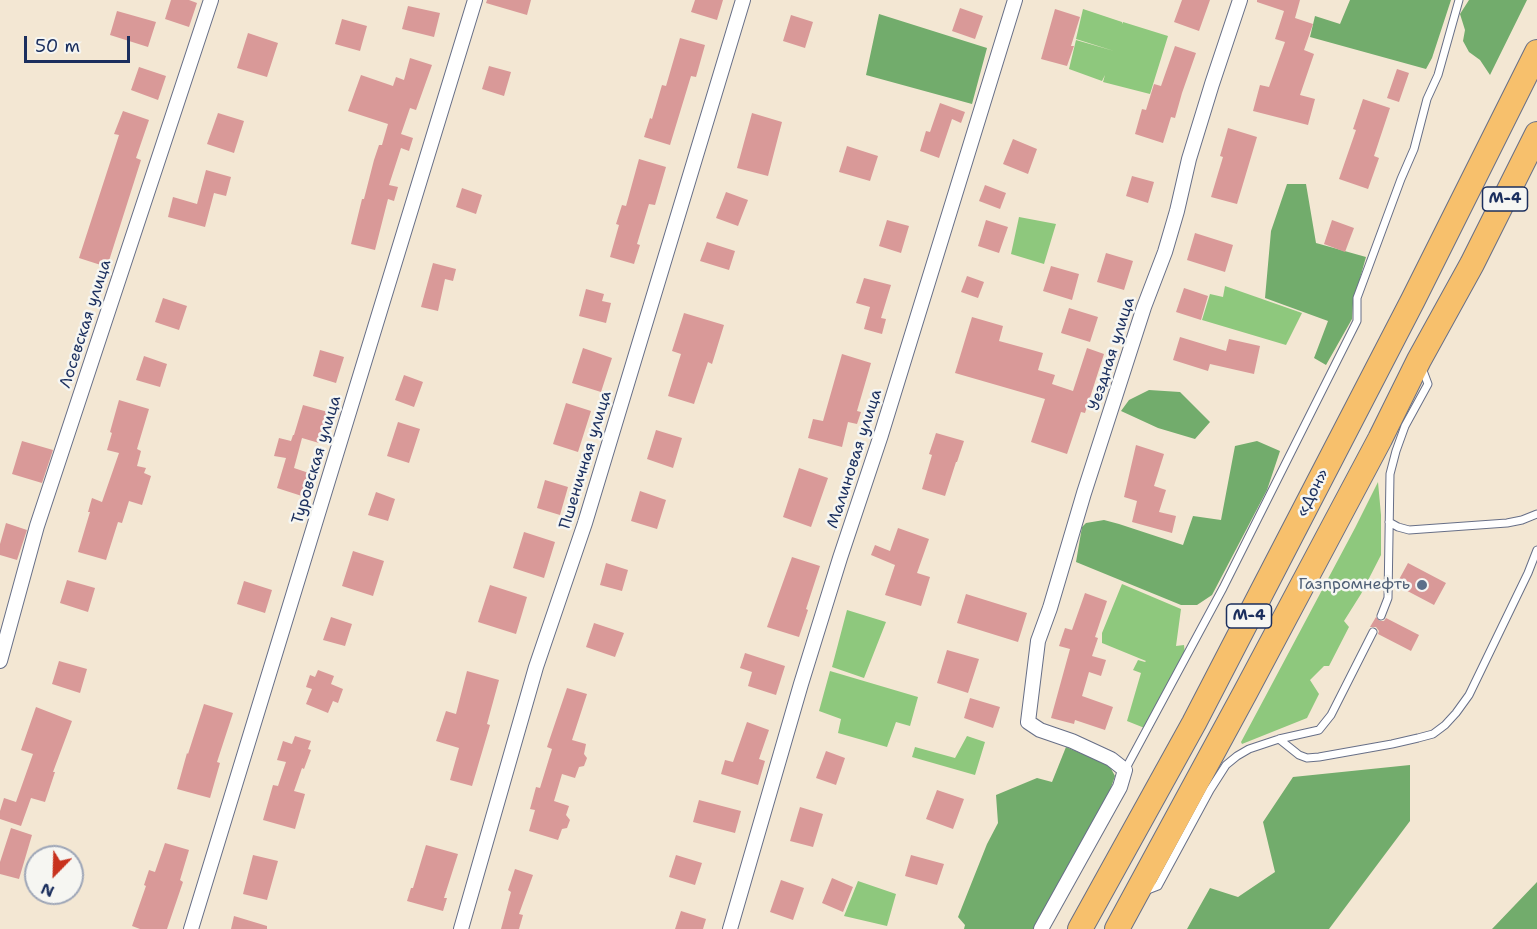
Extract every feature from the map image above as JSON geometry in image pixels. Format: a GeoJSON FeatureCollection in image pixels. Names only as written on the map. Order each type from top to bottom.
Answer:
{"type":"FeatureCollection","features":[{"type":"Feature","properties":{"kind":"highway","name":"«Дон»"},"geometry":{"type":"LineString","coordinates":[[1080,929],[1194,723],[1408,310],[1537,52]]}},
{"type":"Feature","properties":{"kind":"highway","name":"«Дон»"},"geometry":{"type":"LineString","coordinates":[[1117,929],[1472,264],[1537,135]]}},
{"type":"Feature","properties":{"kind":"street","name":"Лосевская улица"},"geometry":{"type":"LineString","coordinates":[[0,661],[37,526],[211,0]]}},
{"type":"Feature","properties":{"kind":"street","name":"Туровская улица"},"geometry":{"type":"LineString","coordinates":[[191,929],[475,0]]}},
{"type":"Feature","properties":{"kind":"street","name":"Пшеничная улица"},"geometry":{"type":"LineString","coordinates":[[461,929],[536,667],[585,523],[742,0]]}},
{"type":"Feature","properties":{"kind":"street","name":"Малиновая улица"},"geometry":{"type":"LineString","coordinates":[[730,929],[801,684],[881,435],[1015,0]]}},
{"type":"Feature","properties":{"kind":"street","name":"Уездная улица"},"geometry":{"type":"LineString","coordinates":[[1125,770],[1112,759],[1040,730],[1028,722],[1038,641],[1140,317],[1165,252],[1189,159],[1240,0]]}},
{"type":"Feature","properties":{"kind":"street"},"geometry":{"type":"LineString","coordinates":[[1041,929],[1120,787],[1125,770]]}},
{"type":"Feature","properties":{"kind":"lane"},"geometry":{"type":"LineString","coordinates":[[1125,770],[1223,588],[1357,321],[1357,298],[1414,149],[1427,99],[1438,75],[1459,0]]}},
{"type":"Feature","properties":{"kind":"lane"},"geometry":{"type":"LineString","coordinates":[[1381,616],[1388,598],[1390,474],[1405,426],[1428,384],[1419,360]]}},
{"type":"Feature","properties":{"kind":"lane"},"geometry":{"type":"LineString","coordinates":[[1389,522],[1409,530],[1507,523],[1537,514]]}},
{"type":"Feature","properties":{"kind":"lane"},"geometry":{"type":"LineString","coordinates":[[1278,739],[1299,755],[1307,758],[1392,744],[1433,734],[1445,725],[1469,695],[1537,550]]}},
{"type":"Feature","properties":{"kind":"lane"},"geometry":{"type":"LineString","coordinates":[[1135,896],[1158,886],[1226,765],[1249,749],[1278,739],[1318,730],[1331,715],[1373,632]]}},
{"type":"Feature","properties":{"kind":"green space"},"geometry":{"type":"Polygon","coordinates":[[[1350,0],[1451,0],[1432,58],[1426,69],[1310,37],[1315,16],[1340,24],[1350,0]]]}},
{"type":"Feature","properties":{"kind":"green space"},"geometry":{"type":"Polygon","coordinates":[[[1469,0],[1527,0],[1490,75],[1480,60],[1469,52],[1463,41],[1465,30],[1460,14],[1469,0]]]}},
{"type":"Feature","properties":{"kind":"green space"},"geometry":{"type":"Polygon","coordinates":[[[1083,9],[1122,22],[1122,24],[1123,22],[1168,36],[1150,94],[1103,82],[1105,75],[1102,81],[1069,69],[1076,40],[1114,51],[1076,39],[1083,9]]]}},
{"type":"Feature","properties":{"kind":"green space"},"geometry":{"type":"Polygon","coordinates":[[[879,14],[987,48],[972,104],[866,75],[879,14]]]}},
{"type":"Feature","properties":{"kind":"green space"},"geometry":{"type":"Polygon","coordinates":[[[1287,184],[1306,184],[1316,243],[1366,257],[1353,303],[1352,319],[1326,365],[1314,358],[1328,321],[1265,298],[1271,231],[1287,184]]]}},
{"type":"Feature","properties":{"kind":"green space"},"geometry":{"type":"Polygon","coordinates":[[[1019,217],[1056,224],[1044,264],[1011,254],[1019,217]]]}},
{"type":"Feature","properties":{"kind":"green space"},"geometry":{"type":"Polygon","coordinates":[[[1225,286],[1302,313],[1286,345],[1202,320],[1210,294],[1223,297],[1225,286]]]}},
{"type":"Feature","properties":{"kind":"green space"},"geometry":{"type":"Polygon","coordinates":[[[1149,390],[1180,392],[1210,422],[1195,439],[1158,428],[1121,411],[1129,400],[1149,390]]]}},
{"type":"Feature","properties":{"kind":"green space"},"geometry":{"type":"Polygon","coordinates":[[[1257,441],[1280,451],[1267,490],[1212,595],[1197,605],[1181,605],[1076,562],[1082,527],[1086,523],[1104,520],[1183,545],[1193,516],[1221,520],[1235,446],[1257,441]]]}},
{"type":"Feature","properties":{"kind":"green space"},"geometry":{"type":"Polygon","coordinates":[[[1378,482],[1381,555],[1344,621],[1349,627],[1329,666],[1324,666],[1310,680],[1319,694],[1307,718],[1242,744],[1241,742],[1378,482]]]}},
{"type":"Feature","properties":{"kind":"green space"},"geometry":{"type":"Polygon","coordinates":[[[1122,584],[1181,609],[1176,646],[1184,645],[1185,655],[1147,729],[1127,721],[1141,673],[1133,670],[1138,660],[1146,661],[1102,643],[1102,633],[1122,584]]]}},
{"type":"Feature","properties":{"kind":"green space"},"geometry":{"type":"Polygon","coordinates":[[[847,610],[886,622],[864,678],[832,667],[847,610]]]}},
{"type":"Feature","properties":{"kind":"green space"},"geometry":{"type":"Polygon","coordinates":[[[830,671],[918,697],[910,726],[896,722],[887,747],[838,733],[841,719],[819,711],[830,671]]]}},
{"type":"Feature","properties":{"kind":"green space"},"geometry":{"type":"Polygon","coordinates":[[[967,736],[985,742],[975,775],[912,757],[915,747],[955,758],[967,736]]]}},
{"type":"Feature","properties":{"kind":"green space"},"geometry":{"type":"Polygon","coordinates":[[[1066,747],[1109,765],[1115,776],[1108,796],[1035,929],[964,929],[965,925],[958,917],[987,844],[998,823],[996,795],[1037,778],[1052,782],[1066,747]]]}},
{"type":"Feature","properties":{"kind":"green space"},"geometry":{"type":"Polygon","coordinates":[[[1410,765],[1410,821],[1329,929],[1187,929],[1210,888],[1238,897],[1275,872],[1263,822],[1293,777],[1410,765]]]}},
{"type":"Feature","properties":{"kind":"green space"},"geometry":{"type":"Polygon","coordinates":[[[858,881],[896,894],[887,926],[844,916],[858,881]]]}},
{"type":"Feature","properties":{"kind":"green space"},"geometry":{"type":"Polygon","coordinates":[[[1537,882],[1537,929],[1492,929],[1537,882]]]}},
{"type":"Feature","properties":{"kind":"building"},"geometry":{"type":"Polygon","coordinates":[[[171,0],[189,0],[197,3],[189,27],[165,19],[171,0]]]}},
{"type":"Feature","properties":{"kind":"building"},"geometry":{"type":"Polygon","coordinates":[[[487,0],[531,0],[527,15],[486,3],[487,0]]]}},
{"type":"Feature","properties":{"kind":"building"},"geometry":{"type":"Polygon","coordinates":[[[695,0],[723,0],[717,20],[691,12],[695,0]]]}},
{"type":"Feature","properties":{"kind":"building"},"geometry":{"type":"Polygon","coordinates":[[[1182,0],[1210,0],[1199,31],[1174,22],[1182,0]]]}},
{"type":"Feature","properties":{"kind":"building"},"geometry":{"type":"Polygon","coordinates":[[[1257,0],[1300,0],[1295,18],[1313,24],[1304,50],[1314,54],[1300,95],[1315,99],[1308,125],[1253,111],[1260,85],[1269,87],[1285,42],[1275,39],[1284,11],[1257,2],[1257,0]]]}},
{"type":"Feature","properties":{"kind":"building"},"geometry":{"type":"Polygon","coordinates":[[[408,6],[440,13],[434,37],[402,29],[408,6]]]}},
{"type":"Feature","properties":{"kind":"building"},"geometry":{"type":"Polygon","coordinates":[[[960,8],[983,16],[975,39],[952,31],[960,8]]]}},
{"type":"Feature","properties":{"kind":"building"},"geometry":{"type":"Polygon","coordinates":[[[1055,9],[1080,17],[1067,66],[1041,59],[1055,9]]]}},
{"type":"Feature","properties":{"kind":"building"},"geometry":{"type":"Polygon","coordinates":[[[117,11],[156,22],[148,47],[110,35],[117,11]]]}},
{"type":"Feature","properties":{"kind":"building"},"geometry":{"type":"Polygon","coordinates":[[[791,15],[813,22],[805,48],[783,41],[791,15]]]}},
{"type":"Feature","properties":{"kind":"building"},"geometry":{"type":"Polygon","coordinates":[[[342,19],[367,26],[360,51],[335,44],[342,19]]]}},
{"type":"Feature","properties":{"kind":"building"},"geometry":{"type":"Polygon","coordinates":[[[248,33],[278,43],[267,77],[237,68],[248,33]]]}},
{"type":"Feature","properties":{"kind":"building"},"geometry":{"type":"Polygon","coordinates":[[[680,38],[705,45],[696,77],[691,76],[670,145],[644,137],[662,85],[666,86],[680,38]]]}},
{"type":"Feature","properties":{"kind":"building"},"geometry":{"type":"Polygon","coordinates":[[[1175,46],[1196,53],[1175,118],[1171,117],[1163,143],[1135,134],[1142,109],[1146,110],[1154,84],[1161,86],[1175,46]]]}},
{"type":"Feature","properties":{"kind":"building"},"geometry":{"type":"Polygon","coordinates":[[[410,58],[432,65],[416,110],[410,108],[401,134],[413,138],[409,151],[401,148],[389,185],[398,187],[394,201],[388,199],[375,250],[351,244],[374,160],[379,145],[382,145],[388,124],[348,111],[361,75],[393,86],[396,77],[404,80],[410,58]]]}},
{"type":"Feature","properties":{"kind":"building"},"geometry":{"type":"Polygon","coordinates":[[[489,66],[511,72],[504,96],[482,89],[489,66]]]}},
{"type":"Feature","properties":{"kind":"building"},"geometry":{"type":"Polygon","coordinates":[[[139,67],[166,76],[158,100],[131,90],[139,67]]]}},
{"type":"Feature","properties":{"kind":"building"},"geometry":{"type":"Polygon","coordinates":[[[1397,69],[1409,73],[1399,102],[1387,98],[1397,69]]]}},
{"type":"Feature","properties":{"kind":"building"},"geometry":{"type":"Polygon","coordinates":[[[1363,99],[1390,108],[1374,156],[1379,158],[1368,189],[1339,179],[1356,130],[1353,129],[1363,99]]]}},
{"type":"Feature","properties":{"kind":"building"},"geometry":{"type":"Polygon","coordinates":[[[940,103],[965,112],[961,123],[952,119],[939,158],[920,151],[926,131],[930,132],[940,103]]]}},
{"type":"Feature","properties":{"kind":"building"},"geometry":{"type":"Polygon","coordinates":[[[123,111],[149,120],[136,158],[141,160],[107,267],[79,258],[119,135],[114,134],[123,111]]]}},
{"type":"Feature","properties":{"kind":"building"},"geometry":{"type":"Polygon","coordinates":[[[218,113],[244,121],[234,153],[207,144],[218,113]]]}},
{"type":"Feature","properties":{"kind":"building"},"geometry":{"type":"Polygon","coordinates":[[[752,113],[782,122],[768,176],[737,168],[752,113]]]}},
{"type":"Feature","properties":{"kind":"building"},"geometry":{"type":"Polygon","coordinates":[[[1228,128],[1257,137],[1237,204],[1211,197],[1223,157],[1220,156],[1228,128]]]}},
{"type":"Feature","properties":{"kind":"building"},"geometry":{"type":"Polygon","coordinates":[[[1013,139],[1037,149],[1028,174],[1003,164],[1013,139]]]}},
{"type":"Feature","properties":{"kind":"building"},"geometry":{"type":"Polygon","coordinates":[[[847,146],[878,156],[870,181],[839,172],[847,146]]]}},
{"type":"Feature","properties":{"kind":"building"},"geometry":{"type":"Polygon","coordinates":[[[639,159],[666,167],[655,205],[649,204],[637,244],[640,245],[634,264],[610,257],[619,225],[616,224],[622,205],[626,206],[639,159]]]}},
{"type":"Feature","properties":{"kind":"building"},"geometry":{"type":"Polygon","coordinates":[[[206,170],[231,177],[226,196],[214,193],[205,227],[168,217],[173,197],[197,204],[206,170]]]}},
{"type":"Feature","properties":{"kind":"building"},"geometry":{"type":"Polygon","coordinates":[[[1132,176],[1154,182],[1148,203],[1126,196],[1132,176]]]}},
{"type":"Feature","properties":{"kind":"building"},"geometry":{"type":"Polygon","coordinates":[[[985,185],[1006,193],[1000,209],[979,201],[985,185]]]}},
{"type":"Feature","properties":{"kind":"building"},"geometry":{"type":"Polygon","coordinates":[[[462,188],[482,195],[476,214],[456,207],[462,188]]]}},
{"type":"Feature","properties":{"kind":"building"},"geometry":{"type":"Polygon","coordinates":[[[726,192],[748,200],[738,226],[716,218],[726,192]]]}},
{"type":"Feature","properties":{"kind":"building"},"geometry":{"type":"Polygon","coordinates":[[[887,220],[909,226],[901,253],[879,246],[887,220]]]}},
{"type":"Feature","properties":{"kind":"building"},"geometry":{"type":"Polygon","coordinates":[[[986,220],[1008,227],[999,253],[978,246],[986,220]]]}},
{"type":"Feature","properties":{"kind":"building"},"geometry":{"type":"Polygon","coordinates":[[[1332,220],[1354,228],[1345,252],[1324,244],[1332,220]]]}},
{"type":"Feature","properties":{"kind":"building"},"geometry":{"type":"Polygon","coordinates":[[[1195,233],[1233,245],[1225,272],[1187,260],[1195,233]]]}},
{"type":"Feature","properties":{"kind":"building"},"geometry":{"type":"Polygon","coordinates":[[[707,242],[735,251],[729,270],[700,261],[707,242]]]}},
{"type":"Feature","properties":{"kind":"building"},"geometry":{"type":"Polygon","coordinates":[[[1106,253],[1133,261],[1124,290],[1097,282],[1106,253]]]}},
{"type":"Feature","properties":{"kind":"building"},"geometry":{"type":"Polygon","coordinates":[[[433,263],[456,269],[453,281],[445,279],[438,311],[421,307],[433,263]]]}},
{"type":"Feature","properties":{"kind":"building"},"geometry":{"type":"Polygon","coordinates":[[[1051,266],[1079,274],[1072,300],[1043,291],[1051,266]]]}},
{"type":"Feature","properties":{"kind":"building"},"geometry":{"type":"Polygon","coordinates":[[[967,276],[984,282],[978,298],[961,292],[967,276]]]}},
{"type":"Feature","properties":{"kind":"building"},"geometry":{"type":"Polygon","coordinates":[[[864,278],[891,285],[881,318],[886,319],[882,334],[864,329],[870,307],[856,303],[864,278]]]}},
{"type":"Feature","properties":{"kind":"building"},"geometry":{"type":"Polygon","coordinates":[[[1184,288],[1208,296],[1201,320],[1176,312],[1184,288]]]}},
{"type":"Feature","properties":{"kind":"building"},"geometry":{"type":"Polygon","coordinates":[[[586,289],[604,294],[602,301],[611,303],[606,323],[579,316],[586,289]]]}},
{"type":"Feature","properties":{"kind":"building"},"geometry":{"type":"Polygon","coordinates":[[[163,298],[187,306],[179,330],[155,322],[163,298]]]}},
{"type":"Feature","properties":{"kind":"building"},"geometry":{"type":"Polygon","coordinates":[[[1069,308],[1098,317],[1090,342],[1061,333],[1069,308]]]}},
{"type":"Feature","properties":{"kind":"building"},"geometry":{"type":"Polygon","coordinates":[[[684,313],[724,325],[712,364],[708,362],[694,404],[668,396],[681,354],[672,351],[684,313]]]}},
{"type":"Feature","properties":{"kind":"building"},"geometry":{"type":"Polygon","coordinates":[[[972,317],[1003,326],[999,341],[1043,353],[1038,370],[1055,375],[1052,384],[1073,391],[1087,348],[1104,354],[1085,413],[1081,412],[1067,454],[1031,442],[1045,399],[955,373],[972,317]]]}},
{"type":"Feature","properties":{"kind":"building"},"geometry":{"type":"Polygon","coordinates":[[[1180,337],[1226,351],[1229,339],[1260,346],[1254,374],[1210,364],[1208,371],[1173,360],[1180,337]]]}},
{"type":"Feature","properties":{"kind":"building"},"geometry":{"type":"Polygon","coordinates":[[[583,348],[612,358],[601,392],[572,383],[583,348]]]}},
{"type":"Feature","properties":{"kind":"building"},"geometry":{"type":"Polygon","coordinates":[[[320,350],[344,357],[336,383],[313,376],[320,350]]]}},
{"type":"Feature","properties":{"kind":"building"},"geometry":{"type":"Polygon","coordinates":[[[842,354],[871,363],[857,411],[861,412],[857,424],[848,422],[842,447],[808,438],[813,419],[823,421],[842,354]]]}},
{"type":"Feature","properties":{"kind":"building"},"geometry":{"type":"Polygon","coordinates":[[[144,356],[167,364],[160,387],[136,380],[144,356]]]}},
{"type":"Feature","properties":{"kind":"building"},"geometry":{"type":"Polygon","coordinates":[[[404,375],[423,382],[414,407],[395,400],[404,375]]]}},
{"type":"Feature","properties":{"kind":"building"},"geometry":{"type":"Polygon","coordinates":[[[119,400],[149,409],[137,449],[141,451],[137,466],[146,468],[144,473],[151,476],[142,505],[129,501],[122,523],[118,522],[106,560],[78,552],[92,498],[102,502],[119,453],[107,450],[119,400]]]}},
{"type":"Feature","properties":{"kind":"building"},"geometry":{"type":"Polygon","coordinates":[[[566,403],[591,411],[578,452],[553,444],[566,403]]]}},
{"type":"Feature","properties":{"kind":"building"},"geometry":{"type":"Polygon","coordinates":[[[303,405],[328,412],[319,443],[302,438],[294,468],[312,474],[305,497],[277,488],[286,458],[274,456],[279,438],[291,441],[303,405]]]}},
{"type":"Feature","properties":{"kind":"building"},"geometry":{"type":"Polygon","coordinates":[[[398,422],[420,429],[409,463],[387,456],[398,422]]]}},
{"type":"Feature","properties":{"kind":"building"},"geometry":{"type":"Polygon","coordinates":[[[656,430],[682,438],[673,468],[647,459],[656,430]]]}},
{"type":"Feature","properties":{"kind":"building"},"geometry":{"type":"Polygon","coordinates":[[[936,433],[964,441],[945,496],[922,489],[936,433]]]}},
{"type":"Feature","properties":{"kind":"building"},"geometry":{"type":"Polygon","coordinates":[[[22,441],[53,450],[42,483],[12,474],[22,441]]]}},
{"type":"Feature","properties":{"kind":"building"},"geometry":{"type":"Polygon","coordinates":[[[1136,445],[1164,454],[1154,486],[1166,490],[1159,512],[1176,516],[1172,533],[1132,522],[1137,501],[1124,497],[1136,445]]]}},
{"type":"Feature","properties":{"kind":"building"},"geometry":{"type":"Polygon","coordinates":[[[799,468],[828,478],[811,527],[783,517],[799,468]]]}},
{"type":"Feature","properties":{"kind":"building"},"geometry":{"type":"Polygon","coordinates":[[[545,480],[568,487],[560,515],[537,508],[545,480]]]}},
{"type":"Feature","properties":{"kind":"building"},"geometry":{"type":"Polygon","coordinates":[[[640,491],[666,500],[657,529],[631,521],[640,491]]]}},
{"type":"Feature","properties":{"kind":"building"},"geometry":{"type":"Polygon","coordinates":[[[376,492],[395,499],[388,521],[368,515],[376,492]]]}},
{"type":"Feature","properties":{"kind":"building"},"geometry":{"type":"Polygon","coordinates":[[[6,523],[27,530],[17,560],[0,555],[0,544],[6,523]]]}},
{"type":"Feature","properties":{"kind":"building"},"geometry":{"type":"Polygon","coordinates":[[[898,528],[929,539],[917,573],[930,577],[921,606],[885,595],[895,565],[871,555],[875,545],[890,551],[898,528]]]}},
{"type":"Feature","properties":{"kind":"building"},"geometry":{"type":"Polygon","coordinates":[[[524,532],[555,542],[544,578],[513,568],[524,532]]]}},
{"type":"Feature","properties":{"kind":"building"},"geometry":{"type":"Polygon","coordinates":[[[353,551],[384,561],[373,596],[342,586],[353,551]]]}},
{"type":"Feature","properties":{"kind":"building"},"geometry":{"type":"Polygon","coordinates":[[[792,557],[820,566],[799,637],[767,627],[792,557]]]}},
{"type":"Feature","properties":{"kind":"building"},"geometry":{"type":"Polygon","coordinates":[[[606,563],[628,570],[622,591],[600,585],[606,563]]]}},
{"type":"Feature","properties":{"kind":"building"},"geometry":{"type":"Polygon","coordinates":[[[1408,563],[1446,583],[1434,605],[1396,585],[1408,563]]]}},
{"type":"Feature","properties":{"kind":"building"},"geometry":{"type":"Polygon","coordinates":[[[67,580],[95,588],[88,612],[60,603],[67,580]]]}},
{"type":"Feature","properties":{"kind":"building"},"geometry":{"type":"Polygon","coordinates":[[[244,581],[272,590],[265,613],[237,604],[244,581]]]}},
{"type":"Feature","properties":{"kind":"building"},"geometry":{"type":"Polygon","coordinates":[[[490,585],[527,597],[516,634],[478,622],[490,585]]]}},
{"type":"Feature","properties":{"kind":"building"},"geometry":{"type":"Polygon","coordinates":[[[1085,593],[1107,601],[1095,637],[1098,638],[1092,656],[1106,660],[1101,676],[1089,672],[1082,696],[1113,707],[1105,730],[1075,720],[1074,724],[1051,718],[1070,649],[1059,646],[1065,628],[1072,630],[1085,593]]]}},
{"type":"Feature","properties":{"kind":"building"},"geometry":{"type":"Polygon","coordinates":[[[966,594],[1027,613],[1018,642],[957,623],[966,594]]]}},
{"type":"Feature","properties":{"kind":"building"},"geometry":{"type":"Polygon","coordinates":[[[331,617],[352,624],[345,646],[323,640],[331,617]]]}},
{"type":"Feature","properties":{"kind":"building"},"geometry":{"type":"Polygon","coordinates":[[[1376,617],[1380,621],[1386,618],[1419,635],[1411,651],[1378,634],[1376,627],[1370,627],[1376,617]]]}},
{"type":"Feature","properties":{"kind":"building"},"geometry":{"type":"Polygon","coordinates":[[[594,623],[624,633],[615,657],[586,647],[594,623]]]}},
{"type":"Feature","properties":{"kind":"building"},"geometry":{"type":"Polygon","coordinates":[[[947,650],[979,659],[968,693],[937,683],[947,650]]]}},
{"type":"Feature","properties":{"kind":"building"},"geometry":{"type":"Polygon","coordinates":[[[745,653],[785,666],[776,695],[748,686],[752,672],[740,668],[745,653]]]}},
{"type":"Feature","properties":{"kind":"building"},"geometry":{"type":"Polygon","coordinates":[[[59,661],[87,669],[80,693],[52,684],[59,661]]]}},
{"type":"Feature","properties":{"kind":"building"},"geometry":{"type":"Polygon","coordinates":[[[318,670],[334,676],[331,684],[343,689],[338,703],[333,701],[328,713],[306,704],[312,689],[306,687],[310,675],[315,677],[318,670]]]}},
{"type":"Feature","properties":{"kind":"building"},"geometry":{"type":"Polygon","coordinates":[[[467,671],[499,680],[487,724],[490,725],[472,786],[450,780],[459,748],[436,741],[446,711],[456,714],[467,671]]]}},
{"type":"Feature","properties":{"kind":"building"},"geometry":{"type":"Polygon","coordinates":[[[567,688],[587,694],[572,740],[586,744],[584,754],[587,758],[584,766],[579,767],[575,778],[562,774],[554,801],[569,806],[566,815],[570,820],[567,828],[562,829],[558,840],[529,831],[535,810],[530,809],[536,787],[540,788],[552,749],[547,747],[567,688]]]}},
{"type":"Feature","properties":{"kind":"building"},"geometry":{"type":"Polygon","coordinates":[[[970,698],[1000,707],[993,728],[964,718],[970,698]]]}},
{"type":"Feature","properties":{"kind":"building"},"geometry":{"type":"Polygon","coordinates":[[[204,704],[233,713],[217,762],[220,763],[210,798],[177,789],[204,704]]]}},
{"type":"Feature","properties":{"kind":"building"},"geometry":{"type":"Polygon","coordinates":[[[36,707],[72,721],[53,772],[55,772],[45,802],[31,798],[21,826],[0,819],[0,811],[4,798],[16,802],[33,754],[21,750],[36,707]]]}},
{"type":"Feature","properties":{"kind":"building"},"geometry":{"type":"Polygon","coordinates":[[[747,722],[769,730],[759,759],[765,761],[758,785],[721,774],[725,760],[733,762],[747,722]]]}},
{"type":"Feature","properties":{"kind":"building"},"geometry":{"type":"Polygon","coordinates":[[[295,736],[311,741],[308,749],[311,750],[294,791],[305,794],[295,829],[263,820],[273,785],[278,786],[286,762],[277,760],[283,741],[292,744],[295,736]]]}},
{"type":"Feature","properties":{"kind":"building"},"geometry":{"type":"Polygon","coordinates":[[[826,751],[845,758],[836,785],[816,778],[826,751]]]}},
{"type":"Feature","properties":{"kind":"building"},"geometry":{"type":"Polygon","coordinates":[[[937,790],[964,799],[953,829],[926,819],[937,790]]]}},
{"type":"Feature","properties":{"kind":"building"},"geometry":{"type":"Polygon","coordinates":[[[699,800],[741,811],[735,833],[693,822],[699,800]]]}},
{"type":"Feature","properties":{"kind":"building"},"geometry":{"type":"Polygon","coordinates":[[[800,807],[823,814],[813,847],[790,841],[800,807]]]}},
{"type":"Feature","properties":{"kind":"building"},"geometry":{"type":"Polygon","coordinates":[[[11,828],[32,835],[29,845],[24,845],[24,862],[19,879],[0,874],[0,862],[11,828]]]}},
{"type":"Feature","properties":{"kind":"building"},"geometry":{"type":"Polygon","coordinates":[[[165,843],[189,850],[180,880],[183,882],[167,929],[140,929],[132,926],[149,870],[155,872],[165,843]]]}},
{"type":"Feature","properties":{"kind":"building"},"geometry":{"type":"Polygon","coordinates":[[[426,845],[458,854],[444,898],[447,898],[443,911],[407,901],[426,845]]]}},
{"type":"Feature","properties":{"kind":"building"},"geometry":{"type":"Polygon","coordinates":[[[253,855],[278,861],[267,900],[243,894],[253,855]]]}},
{"type":"Feature","properties":{"kind":"building"},"geometry":{"type":"Polygon","coordinates":[[[676,855],[702,863],[695,885],[669,877],[676,855]]]}},
{"type":"Feature","properties":{"kind":"building"},"geometry":{"type":"Polygon","coordinates":[[[911,855],[944,864],[937,885],[905,876],[911,855]]]}},
{"type":"Feature","properties":{"kind":"building"},"geometry":{"type":"Polygon","coordinates":[[[515,869],[533,875],[519,914],[523,915],[519,929],[501,929],[511,892],[508,890],[515,869]]]}},
{"type":"Feature","properties":{"kind":"building"},"geometry":{"type":"Polygon","coordinates":[[[832,878],[853,887],[843,912],[822,903],[832,878]]]}},
{"type":"Feature","properties":{"kind":"building"},"geometry":{"type":"Polygon","coordinates":[[[781,880],[804,888],[793,920],[770,912],[781,880]]]}},
{"type":"Feature","properties":{"kind":"building"},"geometry":{"type":"Polygon","coordinates":[[[681,911],[706,919],[703,929],[675,929],[681,911]]]}},
{"type":"Feature","properties":{"kind":"building"},"geometry":{"type":"Polygon","coordinates":[[[234,916],[267,926],[267,929],[231,929],[234,916]]]}},
{"type":"Feature","properties":{"kind":"place","name":"Газпромнефть"},"geometry":{"type":"Point","coordinates":[1422,585]}}]}
